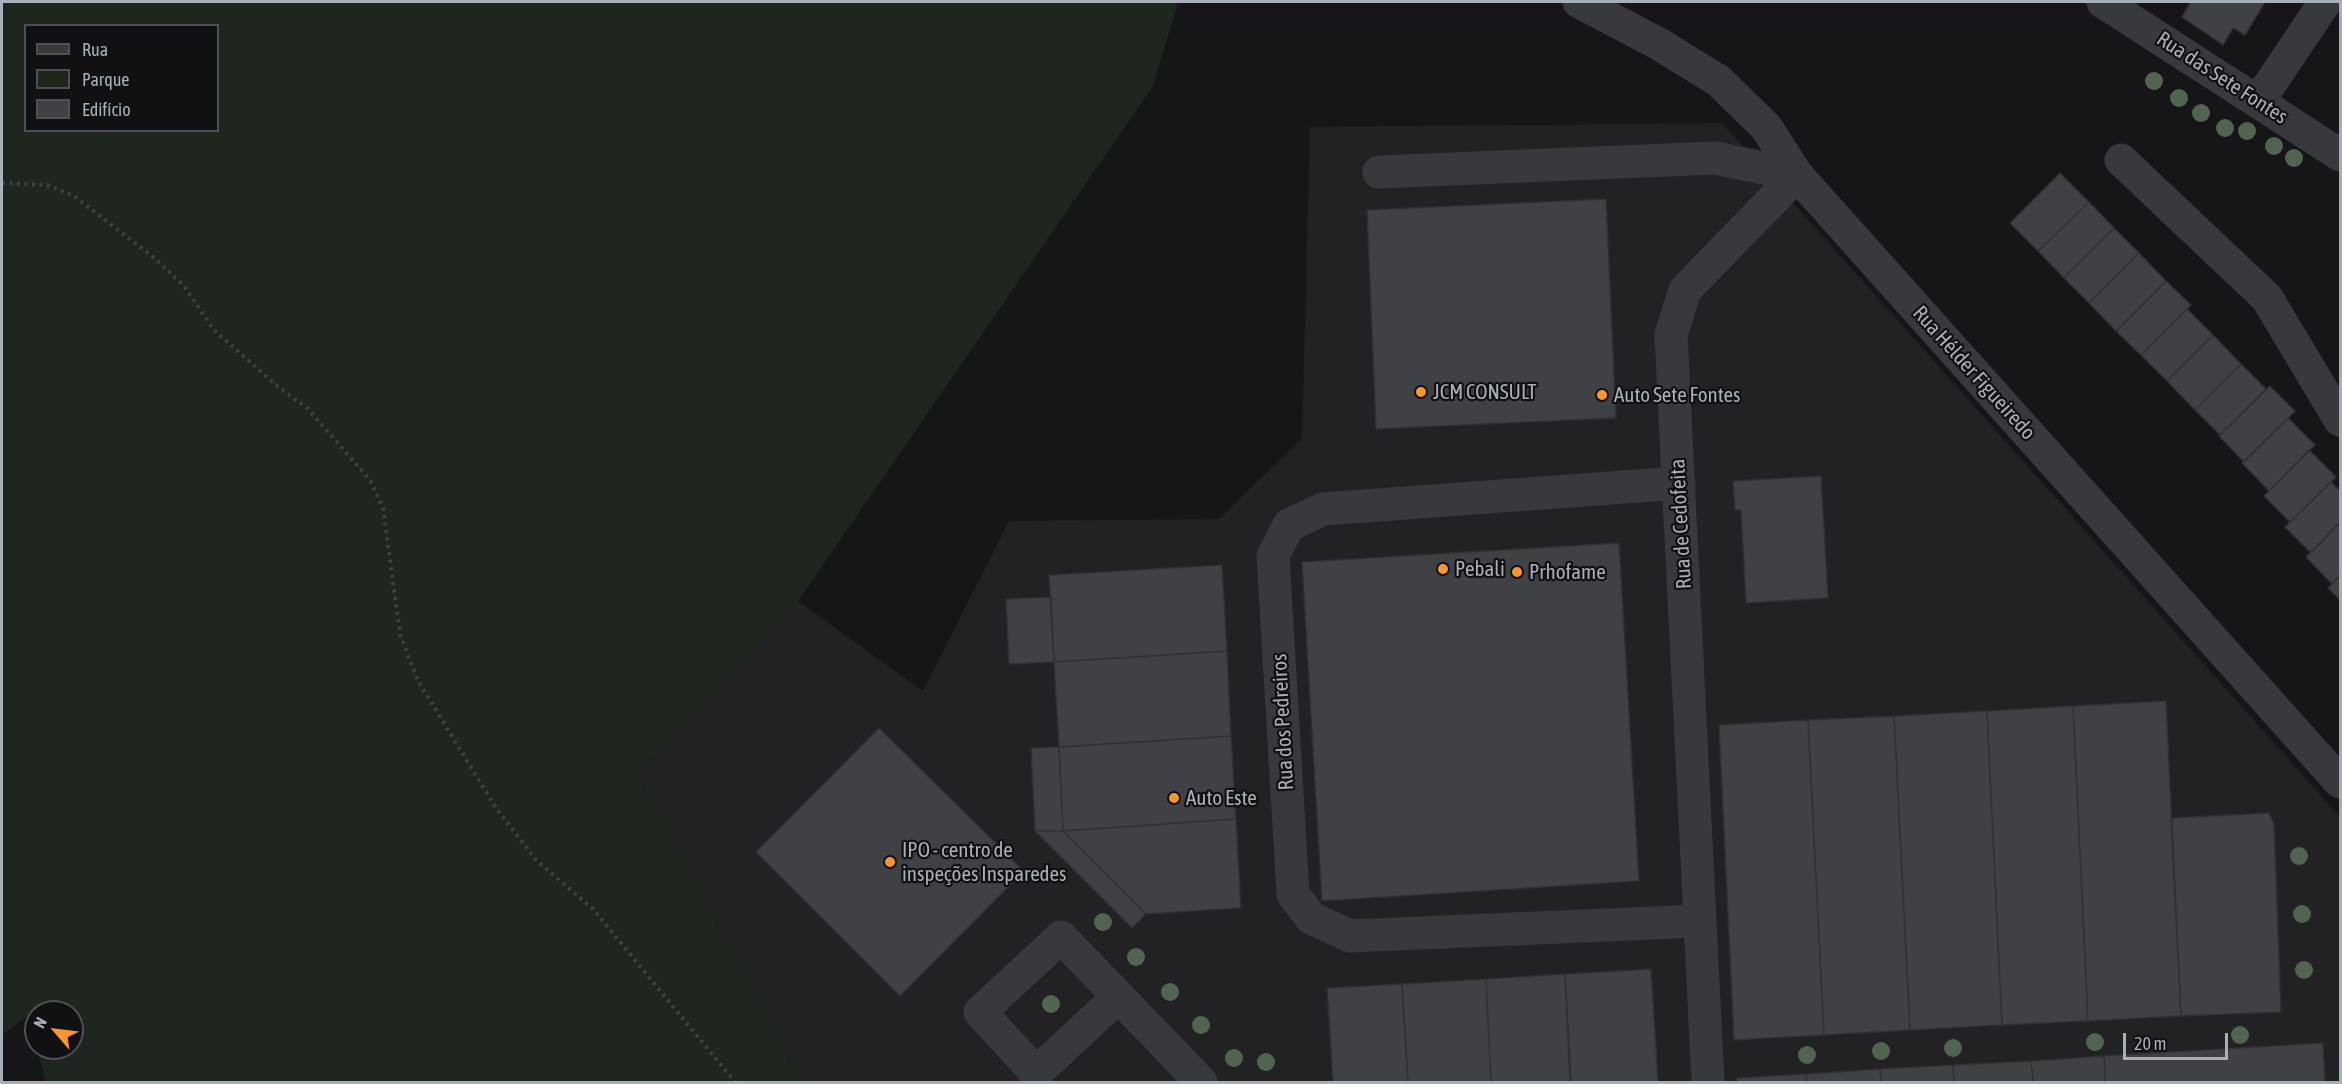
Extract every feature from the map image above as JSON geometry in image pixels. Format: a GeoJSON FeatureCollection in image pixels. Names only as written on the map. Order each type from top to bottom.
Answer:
{"type":"FeatureCollection","features":[{"type":"Feature","properties":{"kind":"street","name":"Rua Hélder Figueiredo"},"geometry":{"type":"LineString","coordinates":[[1579,2],[1659,44],[1719,81],[1766,127],[1797,175],[2340,782]]}},
{"type":"Feature","properties":{"kind":"street","name":"Rua das Sete Fontes"},"geometry":{"type":"LineString","coordinates":[[2103,2],[2340,155]]}},
{"type":"Feature","properties":{"kind":"street"},"geometry":{"type":"LineString","coordinates":[[2258,102],[2325,2]]}},
{"type":"Feature","properties":{"kind":"street"},"geometry":{"type":"LineString","coordinates":[[1379,172],[1715,158],[1797,175]]}},
{"type":"Feature","properties":{"kind":"street"},"geometry":{"type":"LineString","coordinates":[[2121,160],[2267,298],[2340,420]]}},
{"type":"Feature","properties":{"kind":"street","name":"Rua de Cedofeita"},"geometry":{"type":"LineString","coordinates":[[1708,1083],[1671,334],[1685,290],[1797,175]]}},
{"type":"Feature","properties":{"kind":"street","name":"Rua dos Pedreiros"},"geometry":{"type":"LineString","coordinates":[[1679,483],[1323,509],[1289,525],[1273,556],[1293,894],[1311,918],[1350,936],[1699,921]]}},
{"type":"Feature","properties":{"kind":"street"},"geometry":{"type":"LineString","coordinates":[[1117,998],[1201,1083]]}},
{"type":"Feature","properties":{"kind":"path"},"geometry":{"type":"LineString","coordinates":[[2,183],[47,185],[74,195],[152,256],[184,286],[214,330],[277,386],[308,410],[370,480],[383,508],[400,634],[418,681],[496,808],[536,860],[593,909],[735,1083]]}},
{"type":"Feature","properties":{"kind":"shaded area"},"geometry":{"type":"Polygon","coordinates":[[[1722,123],[2340,817],[2340,1082],[806,1082],[792,1067],[637,775],[798,601],[923,691],[1009,521],[1219,519],[1302,438],[1310,127],[1722,123]]]}},
{"type":"Feature","properties":{"kind":"green space"},"geometry":{"type":"Polygon","coordinates":[[[2,2],[1178,2],[1153,86],[798,601],[637,775],[792,1067],[806,1082],[46,1082],[40,1060],[84,1060],[84,1000],[24,1000],[24,1019],[2,1035],[2,2]]]}},
{"type":"Feature","properties":{"kind":"building"},"geometry":{"type":"Polygon","coordinates":[[[2191,2],[2265,2],[2245,35],[2233,28],[2223,45],[2182,17],[2191,2]]]}},
{"type":"Feature","properties":{"kind":"building"},"geometry":{"type":"Polygon","coordinates":[[[2060,173],[2089,202],[2038,251],[2010,223],[2060,173]]]}},
{"type":"Feature","properties":{"kind":"building"},"geometry":{"type":"Polygon","coordinates":[[[1606,199],[1616,418],[1376,429],[1367,210],[1606,199]]]}},
{"type":"Feature","properties":{"kind":"building"},"geometry":{"type":"Polygon","coordinates":[[[2089,202],[2114,228],[2064,278],[2038,251],[2089,202]]]}},
{"type":"Feature","properties":{"kind":"building"},"geometry":{"type":"Polygon","coordinates":[[[2114,228],[2139,253],[2089,303],[2064,278],[2114,228]]]}},
{"type":"Feature","properties":{"kind":"building"},"geometry":{"type":"Polygon","coordinates":[[[2139,253],[2166,281],[2116,331],[2089,303],[2139,253]]]}},
{"type":"Feature","properties":{"kind":"building"},"geometry":{"type":"Polygon","coordinates":[[[2166,281],[2191,305],[2141,355],[2116,331],[2166,281]]]}},
{"type":"Feature","properties":{"kind":"building"},"geometry":{"type":"Polygon","coordinates":[[[2187,309],[2213,335],[2167,381],[2141,355],[2187,309]]]}},
{"type":"Feature","properties":{"kind":"building"},"geometry":{"type":"Polygon","coordinates":[[[2213,335],[2241,364],[2195,410],[2167,381],[2213,335]]]}},
{"type":"Feature","properties":{"kind":"building"},"geometry":{"type":"Polygon","coordinates":[[[2241,364],[2266,389],[2220,435],[2195,410],[2241,364]]]}},
{"type":"Feature","properties":{"kind":"building"},"geometry":{"type":"Polygon","coordinates":[[[2270,386],[2295,411],[2244,462],[2219,436],[2270,386]]]}},
{"type":"Feature","properties":{"kind":"building"},"geometry":{"type":"Polygon","coordinates":[[[2288,418],[2315,445],[2269,491],[2242,463],[2288,418]]]}},
{"type":"Feature","properties":{"kind":"building"},"geometry":{"type":"Polygon","coordinates":[[[2309,450],[2336,477],[2290,522],[2264,496],[2309,450]]]}},
{"type":"Feature","properties":{"kind":"building"},"geometry":{"type":"Polygon","coordinates":[[[1821,476],[1828,598],[1746,603],[1741,510],[1735,510],[1733,481],[1821,476]]]}},
{"type":"Feature","properties":{"kind":"building"},"geometry":{"type":"Polygon","coordinates":[[[2331,482],[2340,491],[2340,522],[2311,553],[2285,527],[2331,482]]]}},
{"type":"Feature","properties":{"kind":"building"},"geometry":{"type":"Polygon","coordinates":[[[2340,522],[2340,575],[2332,584],[2306,557],[2340,522]]]}},
{"type":"Feature","properties":{"kind":"building"},"geometry":{"type":"Polygon","coordinates":[[[1619,543],[1639,881],[1322,901],[1302,562],[1619,543]]]}},
{"type":"Feature","properties":{"kind":"building"},"geometry":{"type":"Polygon","coordinates":[[[1222,565],[1227,651],[1054,662],[1049,575],[1222,565]]]}},
{"type":"Feature","properties":{"kind":"building"},"geometry":{"type":"Polygon","coordinates":[[[2340,575],[2340,600],[2328,588],[2340,575]]]}},
{"type":"Feature","properties":{"kind":"building"},"geometry":{"type":"Polygon","coordinates":[[[1051,597],[1054,662],[1009,664],[1006,599],[1051,597]]]}},
{"type":"Feature","properties":{"kind":"building"},"geometry":{"type":"Polygon","coordinates":[[[1227,651],[1231,736],[1059,747],[1054,662],[1227,651]]]}},
{"type":"Feature","properties":{"kind":"building"},"geometry":{"type":"Polygon","coordinates":[[[2166,701],[2181,1016],[2088,1021],[2073,706],[2166,701]]]}},
{"type":"Feature","properties":{"kind":"building"},"geometry":{"type":"Polygon","coordinates":[[[2073,706],[2088,1021],[2002,1025],[1987,711],[2073,706]]]}},
{"type":"Feature","properties":{"kind":"building"},"geometry":{"type":"Polygon","coordinates":[[[1987,711],[2002,1025],[1910,1030],[1894,716],[1987,711]]]}},
{"type":"Feature","properties":{"kind":"building"},"geometry":{"type":"Polygon","coordinates":[[[1894,716],[1910,1030],[1824,1035],[1808,720],[1894,716]]]}},
{"type":"Feature","properties":{"kind":"building"},"geometry":{"type":"Polygon","coordinates":[[[1808,720],[1824,1035],[1734,1040],[1719,725],[1808,720]]]}},
{"type":"Feature","properties":{"kind":"building","name":"IPO - centro de inspeções Insparedes"},"geometry":{"type":"Polygon","coordinates":[[[879,728],[1024,871],[900,996],[756,852],[879,728]]]}},
{"type":"Feature","properties":{"kind":"building"},"geometry":{"type":"Polygon","coordinates":[[[1231,736],[1236,819],[1063,831],[1059,747],[1231,736]]]}},
{"type":"Feature","properties":{"kind":"building"},"geometry":{"type":"Polygon","coordinates":[[[1059,747],[1063,831],[1035,831],[1031,748],[1059,747]]]}},
{"type":"Feature","properties":{"kind":"building"},"geometry":{"type":"Polygon","coordinates":[[[2269,813],[2274,824],[2281,1012],[2181,1016],[2171,818],[2269,813]]]}},
{"type":"Feature","properties":{"kind":"building"},"geometry":{"type":"Polygon","coordinates":[[[1236,819],[1241,908],[1146,914],[1063,831],[1236,819]]]}},
{"type":"Feature","properties":{"kind":"building"},"geometry":{"type":"Polygon","coordinates":[[[1035,831],[1063,831],[1146,914],[1132,928],[1035,831]]]}},
{"type":"Feature","properties":{"kind":"building"},"geometry":{"type":"Polygon","coordinates":[[[1651,969],[1658,1082],[1570,1082],[1565,974],[1651,969]]]}},
{"type":"Feature","properties":{"kind":"building"},"geometry":{"type":"Polygon","coordinates":[[[1565,974],[1571,1082],[1491,1082],[1486,979],[1565,974]]]}},
{"type":"Feature","properties":{"kind":"building"},"geometry":{"type":"Polygon","coordinates":[[[1486,979],[1491,1082],[1408,1082],[1402,984],[1486,979]]]}},
{"type":"Feature","properties":{"kind":"building"},"geometry":{"type":"Polygon","coordinates":[[[1402,984],[1408,1082],[1333,1082],[1327,988],[1402,984]]]}},
{"type":"Feature","properties":{"kind":"building"},"geometry":{"type":"Polygon","coordinates":[[[2323,1043],[2325,1082],[2105,1082],[2104,1056],[2323,1043]]]}},
{"type":"Feature","properties":{"kind":"building"},"geometry":{"type":"Polygon","coordinates":[[[2104,1056],[2105,1082],[2033,1082],[2031,1061],[2104,1056]]]}},
{"type":"Feature","properties":{"kind":"building"},"geometry":{"type":"Polygon","coordinates":[[[2031,1061],[2033,1082],[1954,1082],[1953,1065],[2031,1061]]]}},
{"type":"Feature","properties":{"kind":"building"},"geometry":{"type":"Polygon","coordinates":[[[1953,1065],[1954,1082],[1881,1082],[1880,1069],[1953,1065]]]}},
{"type":"Feature","properties":{"kind":"building"},"geometry":{"type":"Polygon","coordinates":[[[1880,1069],[1881,1082],[1807,1082],[1806,1074],[1880,1069]]]}},
{"type":"Feature","properties":{"kind":"building"},"geometry":{"type":"Polygon","coordinates":[[[1806,1074],[1807,1082],[1737,1082],[1737,1078],[1806,1074]]]}},
{"type":"Feature","properties":{"kind":"place","name":"JCM CONSULT"},"geometry":{"type":"Point","coordinates":[1421,392]}},
{"type":"Feature","properties":{"kind":"place","name":"Auto Sete Fontes"},"geometry":{"type":"Point","coordinates":[1602,395]}},
{"type":"Feature","properties":{"kind":"place","name":"Pebali"},"geometry":{"type":"Point","coordinates":[1443,569]}},
{"type":"Feature","properties":{"kind":"place","name":"Prhofame"},"geometry":{"type":"Point","coordinates":[1517,572]}},
{"type":"Feature","properties":{"kind":"place","name":"Auto Este"},"geometry":{"type":"Point","coordinates":[1174,798]}},
{"type":"Feature","properties":{"kind":"place","name":"IPO - centro de inspeções Insparedes"},"geometry":{"type":"Point","coordinates":[890,862]}}]}
